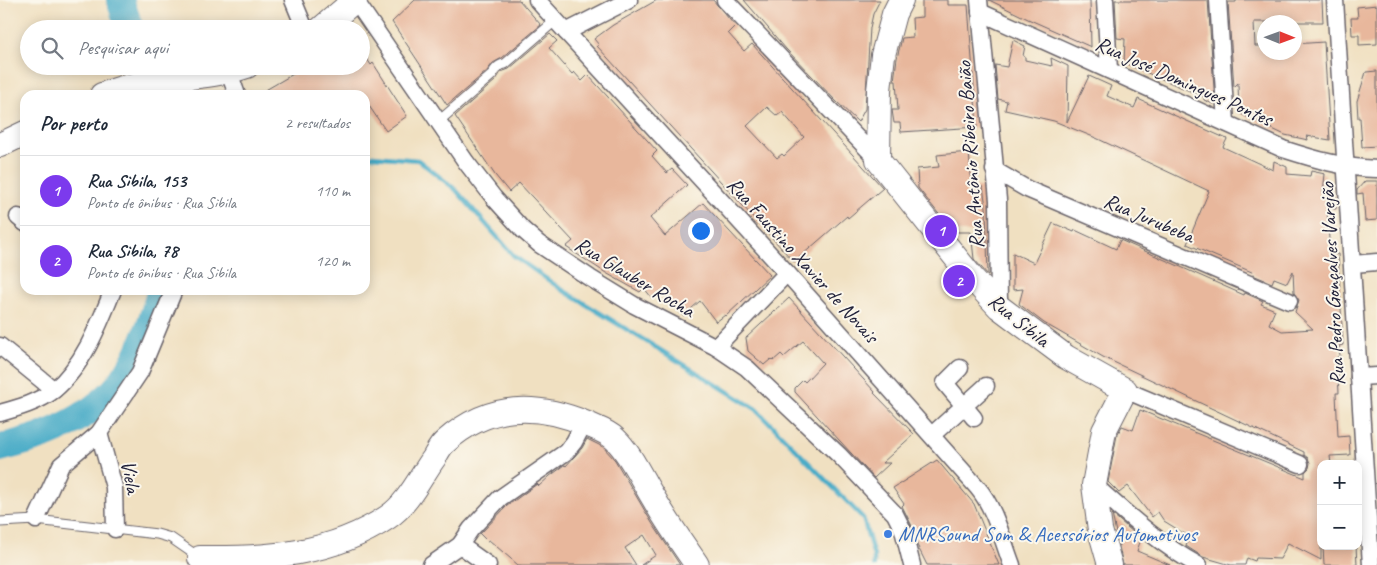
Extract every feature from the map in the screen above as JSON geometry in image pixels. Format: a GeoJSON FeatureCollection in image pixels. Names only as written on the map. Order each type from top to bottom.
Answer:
{"type":"FeatureCollection","features":[{"type":"Feature","properties":{"kind":"street"},"geometry":{"type":"LineString","coordinates":[[293,0],[302,20]]}},
{"type":"Feature","properties":{"kind":"street"},"geometry":{"type":"LineString","coordinates":[[332,20],[355,0]]}},
{"type":"Feature","properties":{"kind":"street","name":"Rua Glauber Rocha"},"geometry":{"type":"LineString","coordinates":[[355,0],[369,20]]}},
{"type":"Feature","properties":{"kind":"street","name":"Rua Faustino Xavier de Novais"},"geometry":{"type":"LineString","coordinates":[[537,0],[787,274],[984,495],[1012,565]]}},
{"type":"Feature","properties":{"kind":"street"},"geometry":{"type":"LineString","coordinates":[[561,26],[629,0]]}},
{"type":"Feature","properties":{"kind":"street"},"geometry":{"type":"LineString","coordinates":[[725,0],[878,160]]}},
{"type":"Feature","properties":{"kind":"street"},"geometry":{"type":"LineString","coordinates":[[878,160],[879,90],[883,55],[894,14],[901,0]]}},
{"type":"Feature","properties":{"kind":"street"},"geometry":{"type":"LineString","coordinates":[[1105,0],[1109,70]]}},
{"type":"Feature","properties":{"kind":"street"},"geometry":{"type":"LineString","coordinates":[[1218,0],[1226,123]]}},
{"type":"Feature","properties":{"kind":"street","name":"Rua Pedro Gonçalves Varejão"},"geometry":{"type":"LineString","coordinates":[[1335,0],[1359,377],[1372,490],[1371,565]]}},
{"type":"Feature","properties":{"kind":"street","name":"Rua José Domingues Pontes"},"geometry":{"type":"LineString","coordinates":[[980,6],[1109,70],[1283,149],[1317,160],[1346,166],[1377,169]]}},
{"type":"Feature","properties":{"kind":"street","name":"Rua Antônio Ribeiro Baião"},"geometry":{"type":"LineString","coordinates":[[980,6],[998,200],[998,306]]}},
{"type":"Feature","properties":{"kind":"street","name":"Rua Glauber Rocha"},"geometry":{"type":"LineString","coordinates":[[370,22],[461,154],[494,198],[523,230],[539,244],[590,278],[679,330],[716,347],[747,368],[832,448],[895,514],[904,530],[912,565]]}},
{"type":"Feature","properties":{"kind":"street"},"geometry":{"type":"LineString","coordinates":[[115,90],[129,85],[202,75]]}},
{"type":"Feature","properties":{"kind":"street"},"geometry":{"type":"LineString","coordinates":[[232,75],[236,90]]}},
{"type":"Feature","properties":{"kind":"street"},"geometry":{"type":"LineString","coordinates":[[0,145],[20,135]]}},
{"type":"Feature","properties":{"kind":"street","name":"Rua Sibila"},"geometry":{"type":"LineString","coordinates":[[878,160],[973,279],[998,306],[1066,357],[1126,390],[1300,464]]}},
{"type":"Feature","properties":{"kind":"street","name":"Rua Jurubeba"},"geometry":{"type":"LineString","coordinates":[[994,170],[1027,190],[1289,301]]}},
{"type":"Feature","properties":{"kind":"street"},"geometry":{"type":"LineString","coordinates":[[1352,264],[1377,262]]}},
{"type":"Feature","properties":{"kind":"street"},"geometry":{"type":"LineString","coordinates":[[716,347],[787,274]]}},
{"type":"Feature","properties":{"kind":"street"},"geometry":{"type":"LineString","coordinates":[[0,413],[26,405],[54,390],[62,382],[85,352],[107,295]]}},
{"type":"Feature","properties":{"kind":"street"},"geometry":{"type":"LineString","coordinates":[[36,520],[61,465],[99,434],[140,372],[172,295]]}},
{"type":"Feature","properties":{"kind":"street"},"geometry":{"type":"LineString","coordinates":[[0,346],[54,390]]}},
{"type":"Feature","properties":{"kind":"street"},"geometry":{"type":"LineString","coordinates":[[960,368],[944,383],[969,412]]}},
{"type":"Feature","properties":{"kind":"street"},"geometry":{"type":"LineString","coordinates":[[1359,377],[1377,376]]}},
{"type":"Feature","properties":{"kind":"street"},"geometry":{"type":"LineString","coordinates":[[932,435],[969,412],[986,386]]}},
{"type":"Feature","properties":{"kind":"street"},"geometry":{"type":"LineString","coordinates":[[1110,565],[1100,530],[1094,485],[1104,431],[1126,390]]}},
{"type":"Feature","properties":{"kind":"street"},"geometry":{"type":"LineString","coordinates":[[192,562],[272,556],[333,545],[364,531],[390,516],[410,494],[444,443],[467,426],[488,416],[513,409],[554,412],[604,431],[617,441],[697,565]]}},
{"type":"Feature","properties":{"kind":"street"},"geometry":{"type":"LineString","coordinates":[[431,565],[460,546],[471,529],[500,498],[566,452],[574,442],[584,423]]}},
{"type":"Feature","properties":{"kind":"street","name":"Viela"},"geometry":{"type":"LineString","coordinates":[[99,434],[114,487],[115,529]]}},
{"type":"Feature","properties":{"kind":"street"},"geometry":{"type":"LineString","coordinates":[[1094,485],[1137,524],[1180,555],[1198,565]]}},
{"type":"Feature","properties":{"kind":"street"},"geometry":{"type":"LineString","coordinates":[[460,546],[488,565]]}},
{"type":"Feature","properties":{"kind":"lane"},"geometry":{"type":"LineString","coordinates":[[438,121],[492,75],[501,64],[505,64],[561,26]]}},
{"type":"Feature","properties":{"kind":"lane"},"geometry":{"type":"LineString","coordinates":[[0,522],[36,520],[157,534],[171,538],[192,562]]}},
{"type":"Feature","properties":{"kind":"building"},"geometry":{"type":"Polygon","coordinates":[[[415,0],[519,0],[541,25],[502,58],[493,63],[487,71],[447,105],[392,22],[415,0]]]}},
{"type":"Feature","properties":{"kind":"building"},"geometry":{"type":"Polygon","coordinates":[[[657,0],[713,0],[735,26],[728,33],[744,51],[752,44],[883,188],[794,262],[597,46],[599,45],[594,39],[613,25],[657,0]],[[767,107],[747,126],[777,158],[782,154],[784,156],[804,137],[782,112],[777,116],[767,107]]]}},
{"type":"Feature","properties":{"kind":"building"},"geometry":{"type":"Polygon","coordinates":[[[744,0],[880,0],[873,14],[870,28],[865,109],[858,122],[786,49],[744,0]]]}},
{"type":"Feature","properties":{"kind":"building"},"geometry":{"type":"Polygon","coordinates":[[[922,0],[948,0],[948,5],[968,5],[977,127],[901,132],[900,123],[894,123],[892,110],[898,110],[896,81],[894,81],[897,58],[902,38],[913,37],[912,18],[922,17],[922,0]]]}},
{"type":"Feature","properties":{"kind":"building"},"geometry":{"type":"Polygon","coordinates":[[[989,0],[1090,0],[1091,47],[1028,19],[989,0]]]}},
{"type":"Feature","properties":{"kind":"building"},"geometry":{"type":"Polygon","coordinates":[[[1115,0],[1208,0],[1215,103],[1213,104],[1204,100],[1204,97],[1124,63],[1125,39],[1117,38],[1115,0]]]}},
{"type":"Feature","properties":{"kind":"building"},"geometry":{"type":"Polygon","coordinates":[[[1236,0],[1322,0],[1323,22],[1302,22],[1302,15],[1257,15],[1257,22],[1254,22],[1255,46],[1257,46],[1257,60],[1302,60],[1302,43],[1324,42],[1330,140],[1307,136],[1308,140],[1285,135],[1239,113],[1238,83],[1234,87],[1228,2],[1236,2],[1236,0]]]}},
{"type":"Feature","properties":{"kind":"building"},"geometry":{"type":"Polygon","coordinates":[[[1377,5],[1377,44],[1359,45],[1359,35],[1352,35],[1351,18],[1358,18],[1357,7],[1377,5]]]}},
{"type":"Feature","properties":{"kind":"building"},"geometry":{"type":"Polygon","coordinates":[[[550,34],[557,41],[549,48],[572,74],[574,72],[582,81],[588,75],[657,151],[652,156],[667,173],[672,169],[687,185],[650,218],[665,236],[703,203],[770,275],[726,316],[716,322],[700,301],[683,316],[661,291],[652,298],[644,288],[640,292],[566,247],[573,241],[519,183],[509,192],[495,175],[455,116],[496,80],[501,72],[509,69],[550,34]]]}},
{"type":"Feature","properties":{"kind":"building"},"geometry":{"type":"Polygon","coordinates":[[[1013,40],[1025,46],[1023,56],[1025,60],[1052,66],[1051,58],[1068,66],[1067,122],[1089,76],[1111,86],[1107,96],[1134,108],[1138,99],[1227,139],[1223,147],[1273,170],[1274,161],[1287,167],[1287,174],[1310,176],[1311,171],[1325,174],[1323,193],[1335,194],[1336,209],[1327,208],[1330,255],[1338,254],[1343,345],[1339,346],[1340,356],[1337,357],[1339,393],[1336,393],[1338,437],[1349,436],[1350,455],[1330,456],[1330,460],[1317,460],[1317,550],[1321,550],[1321,560],[1288,543],[1280,559],[1256,558],[1255,561],[1247,558],[1245,565],[1231,565],[1203,557],[1186,546],[1190,537],[1164,521],[1158,512],[1152,517],[1128,486],[1119,493],[1108,482],[1117,435],[1122,426],[1133,430],[1140,410],[1305,478],[1305,472],[1309,468],[1310,463],[1304,452],[1103,357],[1044,323],[1019,304],[1023,289],[1013,290],[1013,253],[1034,263],[1053,223],[1074,232],[1075,230],[1116,249],[1120,240],[1244,295],[1245,293],[1263,301],[1261,304],[1275,310],[1269,324],[1282,331],[1313,329],[1295,312],[1299,300],[1294,293],[1293,271],[1287,283],[1274,278],[1272,283],[1253,275],[1254,273],[1187,244],[1209,191],[1096,138],[1054,121],[1005,110],[1007,101],[998,99],[995,65],[1007,67],[1013,40]]]}},
{"type":"Feature","properties":{"kind":"building"},"geometry":{"type":"Polygon","coordinates":[[[373,63],[407,116],[386,131],[370,107],[370,90],[266,90],[291,75],[370,75],[370,64],[371,65],[373,63]]]}},
{"type":"Feature","properties":{"kind":"building"},"geometry":{"type":"Polygon","coordinates":[[[1377,71],[1377,146],[1362,147],[1357,101],[1366,72],[1377,71]]]}},
{"type":"Feature","properties":{"kind":"building"},"geometry":{"type":"Polygon","coordinates":[[[969,152],[972,187],[983,187],[986,207],[988,275],[974,259],[971,232],[957,232],[956,223],[946,223],[918,188],[917,169],[939,167],[937,155],[969,152]]]}},
{"type":"Feature","properties":{"kind":"building"},"geometry":{"type":"Polygon","coordinates":[[[1365,181],[1377,181],[1377,220],[1365,221],[1363,193],[1357,194],[1357,190],[1365,181]]]}},
{"type":"Feature","properties":{"kind":"building"},"geometry":{"type":"Polygon","coordinates":[[[789,298],[874,393],[914,434],[882,463],[890,463],[874,478],[795,392],[795,388],[803,380],[805,382],[823,363],[803,341],[784,357],[781,354],[773,361],[771,359],[764,365],[748,351],[746,338],[789,298]]]}},
{"type":"Feature","properties":{"kind":"building"},"geometry":{"type":"Polygon","coordinates":[[[587,439],[603,447],[615,460],[652,523],[680,565],[641,565],[656,555],[644,535],[625,548],[636,565],[518,565],[480,534],[507,506],[566,466],[582,448],[587,439]]]}},
{"type":"Feature","properties":{"kind":"building"},"geometry":{"type":"Polygon","coordinates":[[[937,460],[974,504],[999,565],[927,565],[902,506],[904,504],[893,488],[937,460]]]}},
{"type":"Feature","properties":{"kind":"building"},"geometry":{"type":"Polygon","coordinates":[[[1112,514],[1141,539],[1137,551],[1170,565],[1123,565],[1112,514]]]}},
{"type":"Feature","properties":{"kind":"building"},"geometry":{"type":"Polygon","coordinates":[[[1323,550],[1356,550],[1357,565],[1324,565],[1323,550]]]}},
{"type":"Feature","properties":{"kind":"waterway"},"geometry":{"type":"LineString","coordinates":[[120,0],[127,20]]}},
{"type":"Feature","properties":{"kind":"waterway"},"geometry":{"type":"LineString","coordinates":[[148,75],[154,90]]}},
{"type":"Feature","properties":{"kind":"waterway"},"geometry":{"type":"LineString","coordinates":[[370,156],[418,160],[455,189],[514,256],[561,289],[756,409],[863,518],[874,556],[874,565]]}},
{"type":"Feature","properties":{"kind":"waterway"},"geometry":{"type":"LineString","coordinates":[[0,448],[44,435],[68,424],[102,402],[121,383],[128,372],[143,343],[159,295]]}},
{"type":"Feature","properties":{"kind":"place","name":"Rua Sibila, 153"},"geometry":{"type":"Point","coordinates":[941,231]}},
{"type":"Feature","properties":{"kind":"place","name":"Rua Sibila, 78"},"geometry":{"type":"Point","coordinates":[959,281]}},
{"type":"Feature","properties":{"kind":"place","name":"MNRSound Som & Acessórios Automotivos"},"geometry":{"type":"Point","coordinates":[888,534]}}]}
